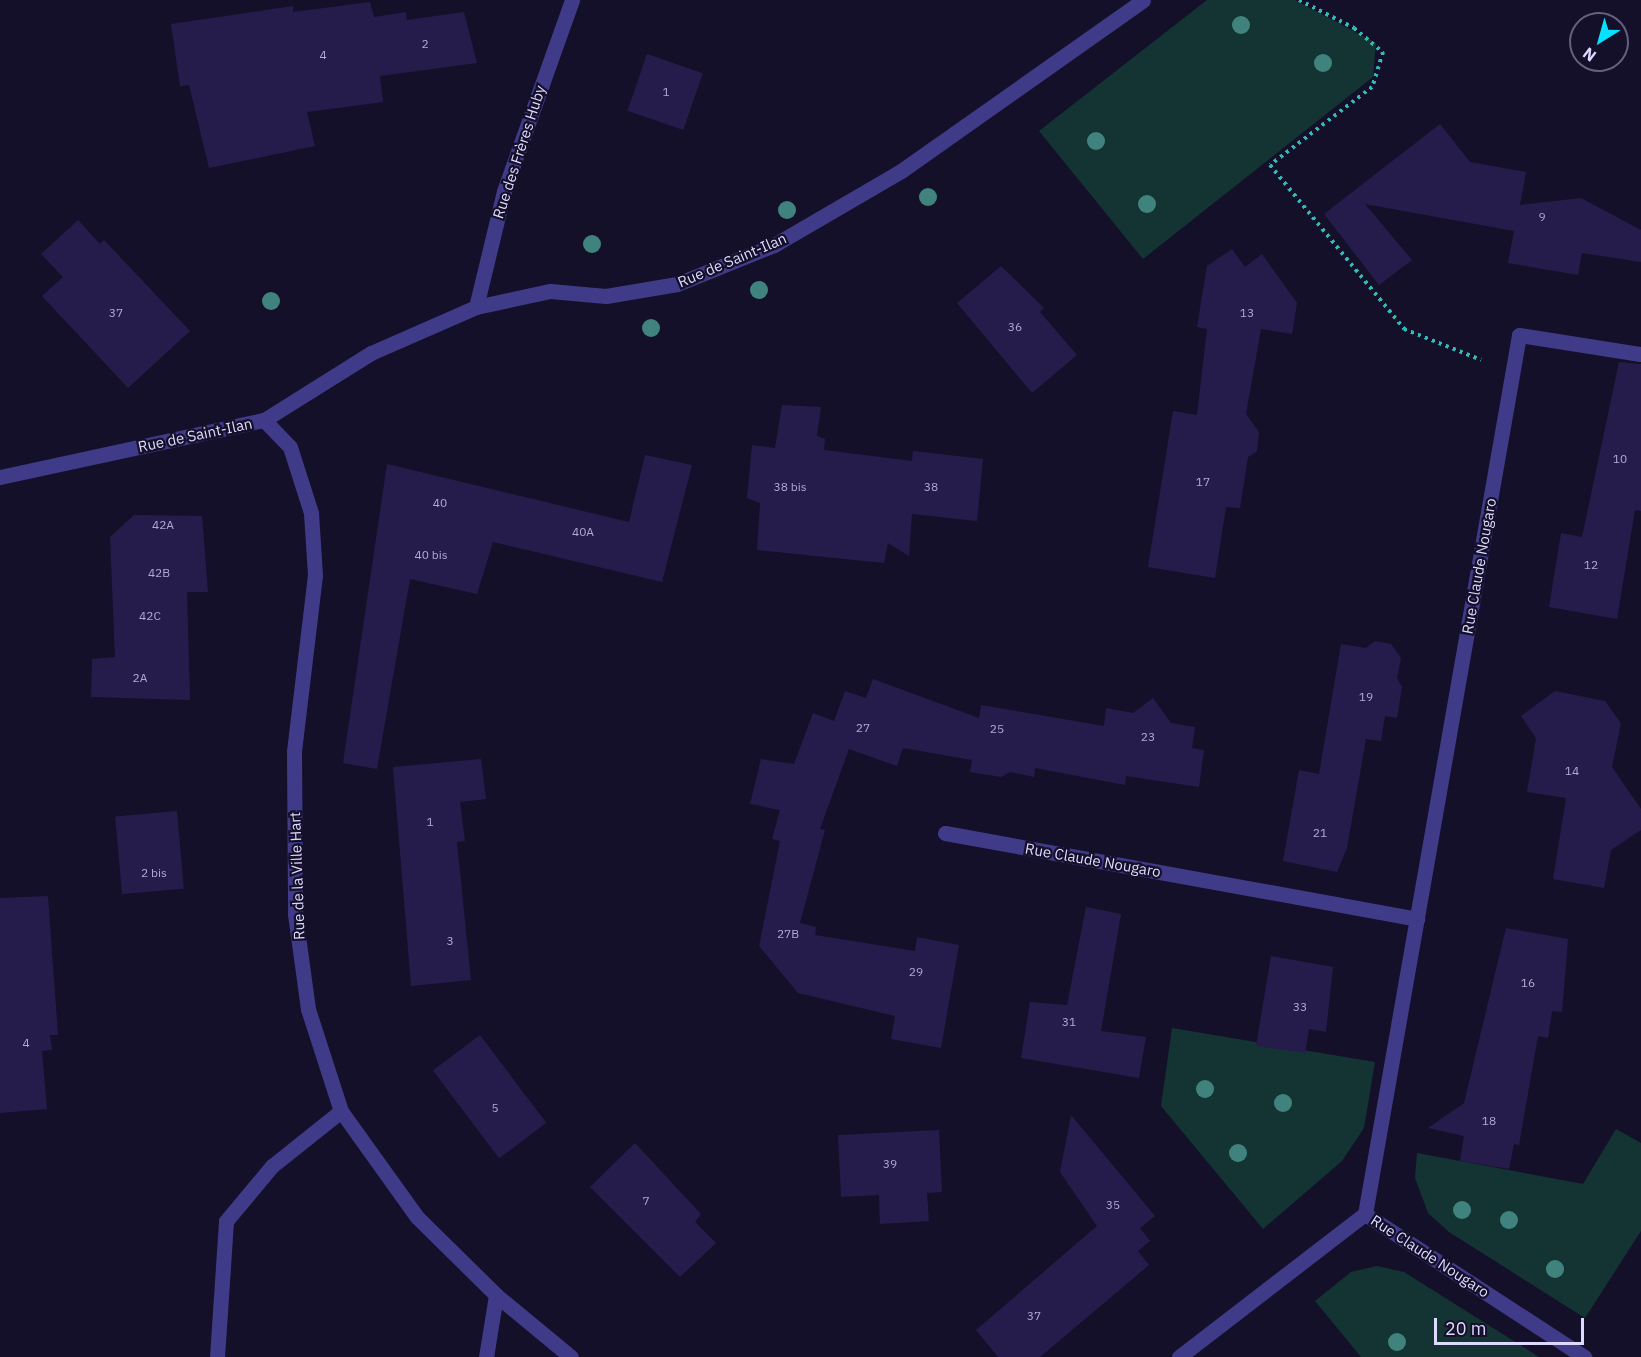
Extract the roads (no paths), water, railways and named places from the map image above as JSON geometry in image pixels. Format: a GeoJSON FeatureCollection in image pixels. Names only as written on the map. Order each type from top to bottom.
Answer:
{"type":"FeatureCollection","features":[{"type":"Feature","properties":{"kind":"street","name":"Rue des Frères Huby"},"geometry":{"type":"LineString","coordinates":[[476,308],[504,191],[572,0]]}},
{"type":"Feature","properties":{"kind":"street","name":"Rue de Saint-Ilan"},"geometry":{"type":"LineString","coordinates":[[0,477],[264,420],[371,353],[476,308],[550,291],[606,296],[677,284],[774,245],[901,171],[1143,0]]}},
{"type":"Feature","properties":{"kind":"street","name":"Rue Claude Nougaro"},"geometry":{"type":"LineString","coordinates":[[1179,1357],[1365,1214],[1519,335],[1641,354]]}},
{"type":"Feature","properties":{"kind":"street","name":"Rue de la Ville Hart"},"geometry":{"type":"LineString","coordinates":[[264,420],[290,447],[311,513],[315,575],[294,752],[295,914],[308,1009],[341,1111],[417,1217],[496,1295],[571,1357]]}},
{"type":"Feature","properties":{"kind":"street","name":"Rue Claude Nougaro"},"geometry":{"type":"LineString","coordinates":[[945,833],[1417,919]]}},
{"type":"Feature","properties":{"kind":"street"},"geometry":{"type":"LineString","coordinates":[[217,1357],[225,1221],[272,1166],[341,1111]]}},
{"type":"Feature","properties":{"kind":"street","name":"Rue Claude Nougaro"},"geometry":{"type":"LineString","coordinates":[[1365,1214],[1584,1357]]}},
{"type":"Feature","properties":{"kind":"street"},"geometry":{"type":"LineString","coordinates":[[486,1357],[496,1295]]}}]}
